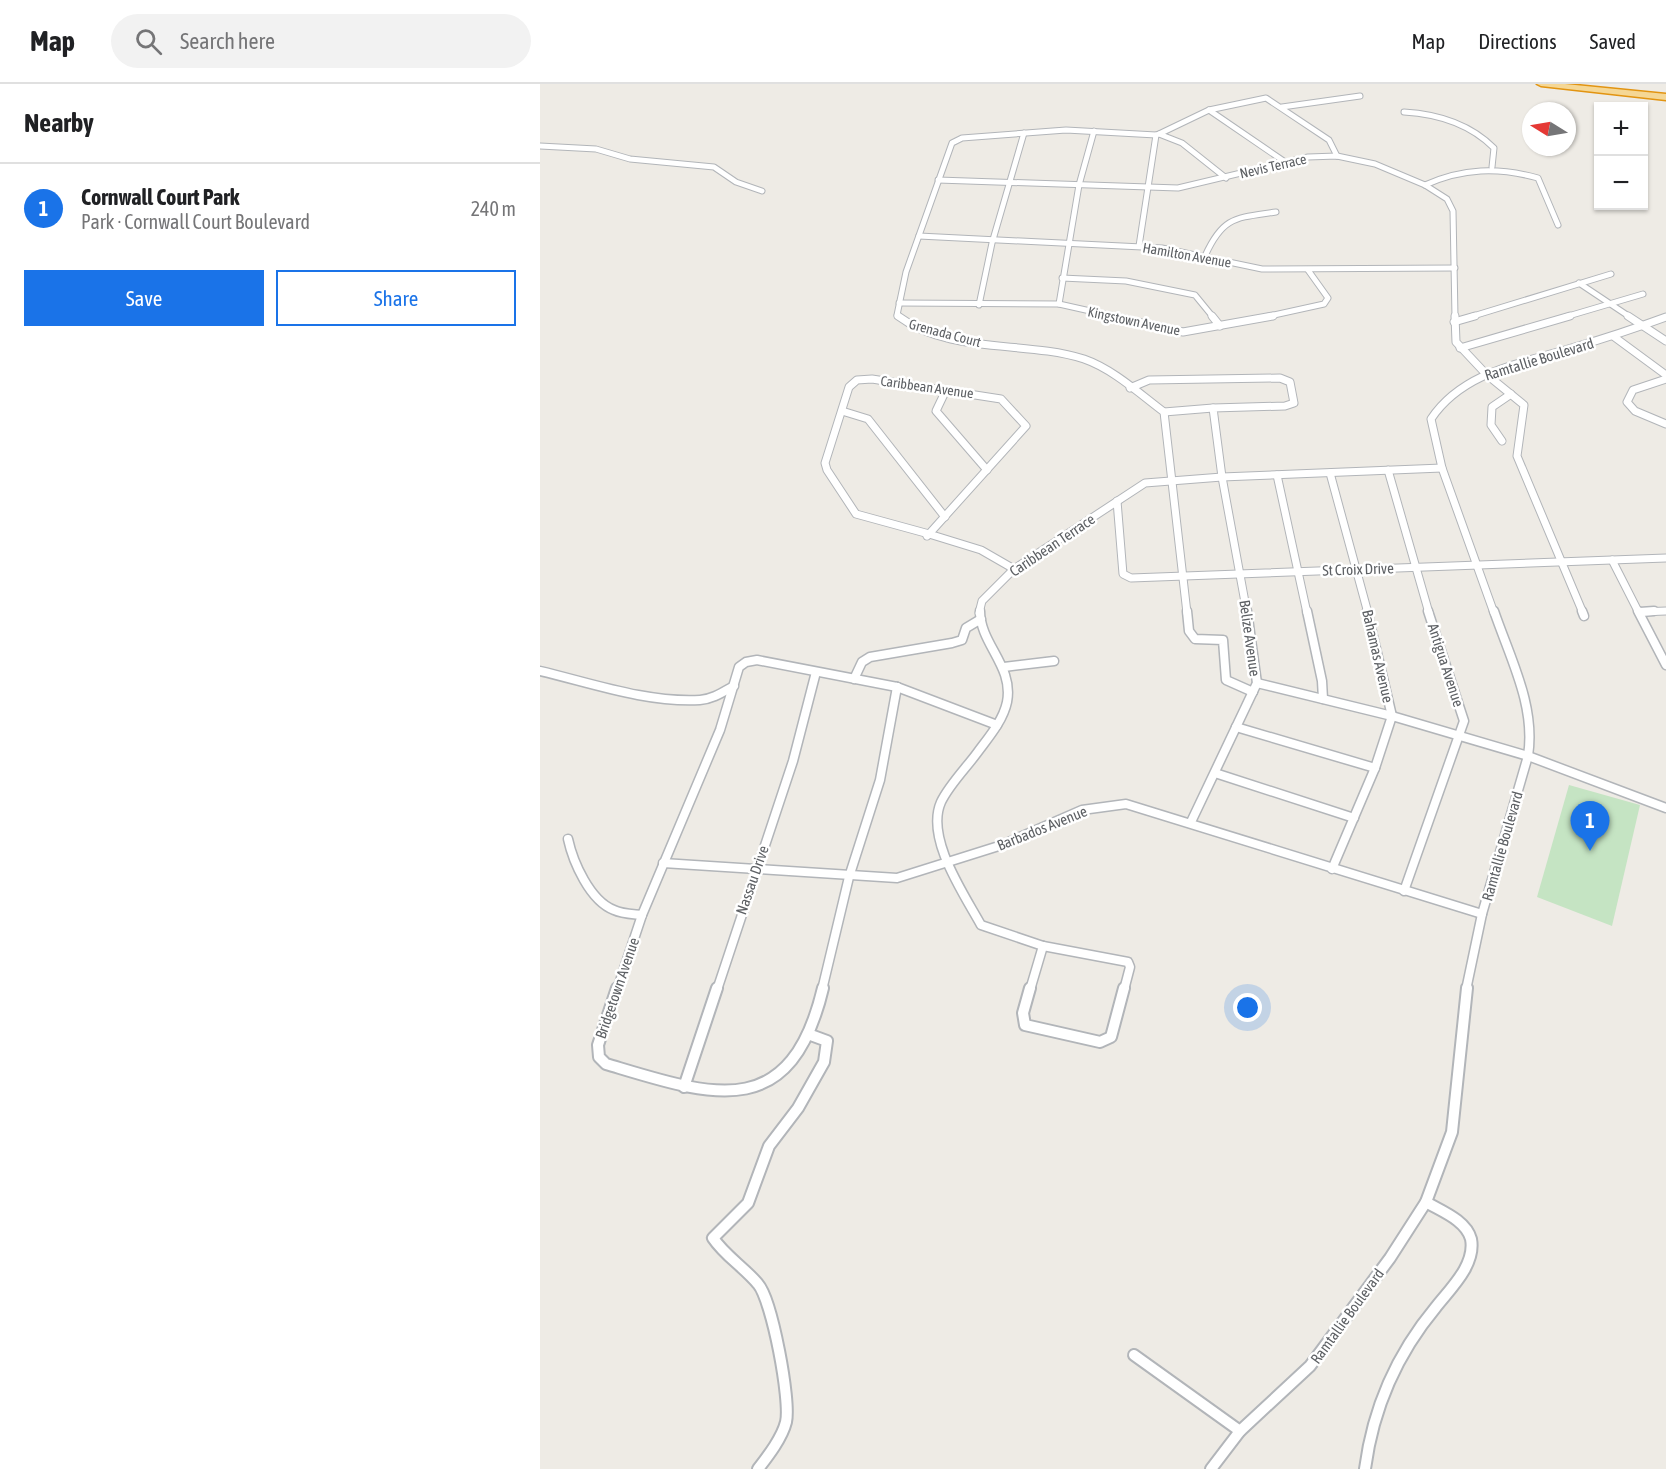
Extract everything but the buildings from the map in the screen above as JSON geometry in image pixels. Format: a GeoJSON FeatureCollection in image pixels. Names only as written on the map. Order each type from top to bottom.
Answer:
{"type":"FeatureCollection","features":[{"type":"Feature","properties":{"kind":"highway"},"geometry":{"type":"LineString","coordinates":[[1541,84],[1666,98]]}},
{"type":"Feature","properties":{"kind":"street"},"geometry":{"type":"LineString","coordinates":[[1282,107],[1360,96]]}},
{"type":"Feature","properties":{"kind":"street","name":"Grenada Court"},"geometry":{"type":"LineString","coordinates":[[1157,135],[1209,110],[1259,98],[1273,100],[1282,107]]}},
{"type":"Feature","properties":{"kind":"street"},"geometry":{"type":"LineString","coordinates":[[1282,107],[1329,140],[1337,156]]}},
{"type":"Feature","properties":{"kind":"street"},"geometry":{"type":"LineString","coordinates":[[1209,110],[1285,162]]}},
{"type":"Feature","properties":{"kind":"street"},"geometry":{"type":"LineString","coordinates":[[1404,112],[1422,113],[1455,122],[1487,140],[1494,148],[1492,167]]}},
{"type":"Feature","properties":{"kind":"street"},"geometry":{"type":"LineString","coordinates":[[1059,304],[1079,185],[1094,131]]}},
{"type":"Feature","properties":{"kind":"street","name":"Grenada Court"},"geometry":{"type":"LineString","coordinates":[[1164,412],[1084,360],[976,343],[918,329],[903,322],[897,315],[906,272],[952,143],[962,138],[1094,131],[1157,135],[1182,142],[1226,178]]}},
{"type":"Feature","properties":{"kind":"street"},"geometry":{"type":"LineString","coordinates":[[979,305],[993,240],[1024,133]]}},
{"type":"Feature","properties":{"kind":"street"},"geometry":{"type":"LineString","coordinates":[[1139,246],[1157,135]]}},
{"type":"Feature","properties":{"kind":"street"},"geometry":{"type":"LineString","coordinates":[[540,146],[596,148],[630,159],[714,167],[736,182],[762,191]]}},
{"type":"Feature","properties":{"kind":"street","name":"Nevis Terrace"},"geometry":{"type":"LineString","coordinates":[[938,180],[1178,188],[1308,157],[1337,156],[1375,164],[1425,185],[1447,199],[1453,212],[1456,294],[1454,322],[1456,342],[1460,348]]}},
{"type":"Feature","properties":{"kind":"street"},"geometry":{"type":"LineString","coordinates":[[1425,185],[1446,174],[1492,167],[1538,178],[1558,225]]}},
{"type":"Feature","properties":{"kind":"street"},"geometry":{"type":"LineString","coordinates":[[1205,256],[1216,231],[1223,223],[1276,212]]}},
{"type":"Feature","properties":{"kind":"street","name":"Hamilton Avenue"},"geometry":{"type":"LineString","coordinates":[[919,236],[1139,246],[1205,256],[1262,269],[1308,270],[1401,266],[1455,268]]}},
{"type":"Feature","properties":{"kind":"street","name":"Kingstown Avenue"},"geometry":{"type":"LineString","coordinates":[[899,303],[1059,304],[1183,332],[1309,309],[1324,304],[1328,298],[1308,270]]}},
{"type":"Feature","properties":{"kind":"street"},"geometry":{"type":"LineString","coordinates":[[1454,322],[1611,274]]}},
{"type":"Feature","properties":{"kind":"street"},"geometry":{"type":"LineString","coordinates":[[1062,278],[1126,281],[1195,295],[1220,326]]}},
{"type":"Feature","properties":{"kind":"street"},"geometry":{"type":"LineString","coordinates":[[1579,283],[1666,341]]}},
{"type":"Feature","properties":{"kind":"street"},"geometry":{"type":"LineString","coordinates":[[1584,616],[1517,456],[1524,405],[1486,374],[1460,348],[1643,294]]}},
{"type":"Feature","properties":{"kind":"street","name":"Ramtallie Boulevard"},"geometry":{"type":"LineString","coordinates":[[1211,1469],[1240,1431],[1310,1366],[1390,1258],[1426,1202],[1452,1132],[1466,991],[1482,914],[1528,756],[1531,736],[1527,704],[1443,468],[1431,419],[1440,403],[1466,383],[1486,374],[1613,336],[1666,317]]}},
{"type":"Feature","properties":{"kind":"street"},"geometry":{"type":"LineString","coordinates":[[1613,336],[1666,377]]}},
{"type":"Feature","properties":{"kind":"street"},"geometry":{"type":"LineString","coordinates":[[1666,377],[1633,390],[1627,402],[1635,411],[1666,424]]}},
{"type":"Feature","properties":{"kind":"street"},"geometry":{"type":"LineString","coordinates":[[1130,388],[1149,380],[1280,378],[1290,382],[1295,398],[1294,403],[1285,406],[1164,412],[1182,576],[1192,637],[1223,640],[1226,680],[1253,692]]}},
{"type":"Feature","properties":{"kind":"street","name":"Caribbean Avenue"},"geometry":{"type":"LineString","coordinates":[[927,536],[1026,426],[1001,399],[872,379],[857,380],[849,387],[825,462],[852,508],[863,518],[927,536],[984,551],[1014,568]]}},
{"type":"Feature","properties":{"kind":"street"},"geometry":{"type":"LineString","coordinates":[[946,390],[936,411],[987,470]]}},
{"type":"Feature","properties":{"kind":"street"},"geometry":{"type":"LineString","coordinates":[[1502,441],[1491,425],[1492,407],[1511,394]]}},
{"type":"Feature","properties":{"kind":"street","name":"Belize Avenue"},"geometry":{"type":"LineString","coordinates":[[1191,822],[1257,683],[1242,574],[1222,477],[1213,408]]}},
{"type":"Feature","properties":{"kind":"street"},"geometry":{"type":"LineString","coordinates":[[842,411],[867,418],[945,517]]}},
{"type":"Feature","properties":{"kind":"street","name":"Caribbean Terrace"},"geometry":{"type":"LineString","coordinates":[[981,619],[982,601],[1014,568],[1145,483],[1170,479],[1443,468]]}},
{"type":"Feature","properties":{"kind":"street","name":"Antigua Avenue"},"geometry":{"type":"LineString","coordinates":[[1388,470],[1414,567],[1464,721],[1404,891]]}},
{"type":"Feature","properties":{"kind":"street","name":"Bahamas Avenue"},"geometry":{"type":"LineString","coordinates":[[1330,473],[1358,570],[1392,716],[1375,768],[1332,869]]}},
{"type":"Feature","properties":{"kind":"street"},"geometry":{"type":"LineString","coordinates":[[1277,475],[1324,691],[1323,699]]}},
{"type":"Feature","properties":{"kind":"street","name":"St Croix Drive"},"geometry":{"type":"LineString","coordinates":[[1117,501],[1123,574],[1131,578],[1666,558]]}},
{"type":"Feature","properties":{"kind":"street"},"geometry":{"type":"LineString","coordinates":[[1612,560],[1666,665]]}},
{"type":"Feature","properties":{"kind":"street"},"geometry":{"type":"LineString","coordinates":[[1640,612],[1666,611]]}},
{"type":"Feature","properties":{"kind":"street"},"geometry":{"type":"LineString","coordinates":[[854,679],[862,663],[870,657],[915,647],[941,647],[957,643],[962,640],[966,628],[981,619],[986,636],[1004,667],[1007,701],[997,726],[940,802],[936,817],[939,837],[948,863],[981,925],[1043,946],[1128,962],[1130,967],[1114,1027],[1111,1037],[1106,1041],[1088,1040],[1031,1028],[1025,1024],[1023,1013],[1043,946]]}},
{"type":"Feature","properties":{"kind":"street","name":"Bridgetown Avenue"},"geometry":{"type":"LineString","coordinates":[[816,672],[757,660],[748,660],[737,670],[734,686],[712,750],[642,915],[598,1045],[599,1057],[606,1064],[684,1087],[734,1092],[754,1088],[778,1073],[798,1054],[808,1034],[821,996],[849,877],[880,780],[897,687]]}},
{"type":"Feature","properties":{"kind":"street"},"geometry":{"type":"LineString","coordinates":[[1004,667],[1054,661]]}},
{"type":"Feature","properties":{"kind":"street"},"geometry":{"type":"LineString","coordinates":[[540,671],[640,695],[700,700],[715,697],[734,686]]}},
{"type":"Feature","properties":{"kind":"street"},"geometry":{"type":"LineString","coordinates":[[816,672],[897,687],[997,726]]}},
{"type":"Feature","properties":{"kind":"street","name":"Nassau Drive"},"geometry":{"type":"LineString","coordinates":[[684,1087],[793,761],[816,672]]}},
{"type":"Feature","properties":{"kind":"street"},"geometry":{"type":"LineString","coordinates":[[1257,683],[1392,716],[1528,756],[1666,807]]}},
{"type":"Feature","properties":{"kind":"street"},"geometry":{"type":"LineString","coordinates":[[1236,727],[1375,768]]}},
{"type":"Feature","properties":{"kind":"street"},"geometry":{"type":"LineString","coordinates":[[1215,773],[1354,818]]}},
{"type":"Feature","properties":{"kind":"street","name":"Barbados Avenue"},"geometry":{"type":"LineString","coordinates":[[663,862],[849,877],[897,878],[948,863],[1043,829],[1082,810],[1105,805],[1126,804],[1191,822],[1332,869],[1482,914]]}},
{"type":"Feature","properties":{"kind":"street"},"geometry":{"type":"LineString","coordinates":[[568,838],[570,852],[602,902],[619,912],[642,915]]}},
{"type":"Feature","properties":{"kind":"street"},"geometry":{"type":"LineString","coordinates":[[758,1469],[770,1453],[786,1421],[779,1348],[772,1317],[759,1285],[721,1250],[713,1238],[748,1203],[769,1146],[798,1108],[824,1062],[827,1041],[808,1034]]}},
{"type":"Feature","properties":{"kind":"street"},"geometry":{"type":"LineString","coordinates":[[1365,1469],[1370,1429],[1381,1398],[1428,1316],[1465,1266],[1472,1247],[1467,1231],[1458,1220],[1426,1202]]}},
{"type":"Feature","properties":{"kind":"street"},"geometry":{"type":"LineString","coordinates":[[1134,1355],[1240,1431]]}},
{"type":"Feature","properties":{"kind":"green space"},"geometry":{"type":"Polygon","coordinates":[[[1569,785],[1640,805],[1612,926],[1537,897],[1569,785]]]}},
{"type":"Feature","properties":{"kind":"place","name":"Cornwall Court Park"},"geometry":{"type":"Point","coordinates":[1590,851]}}]}
